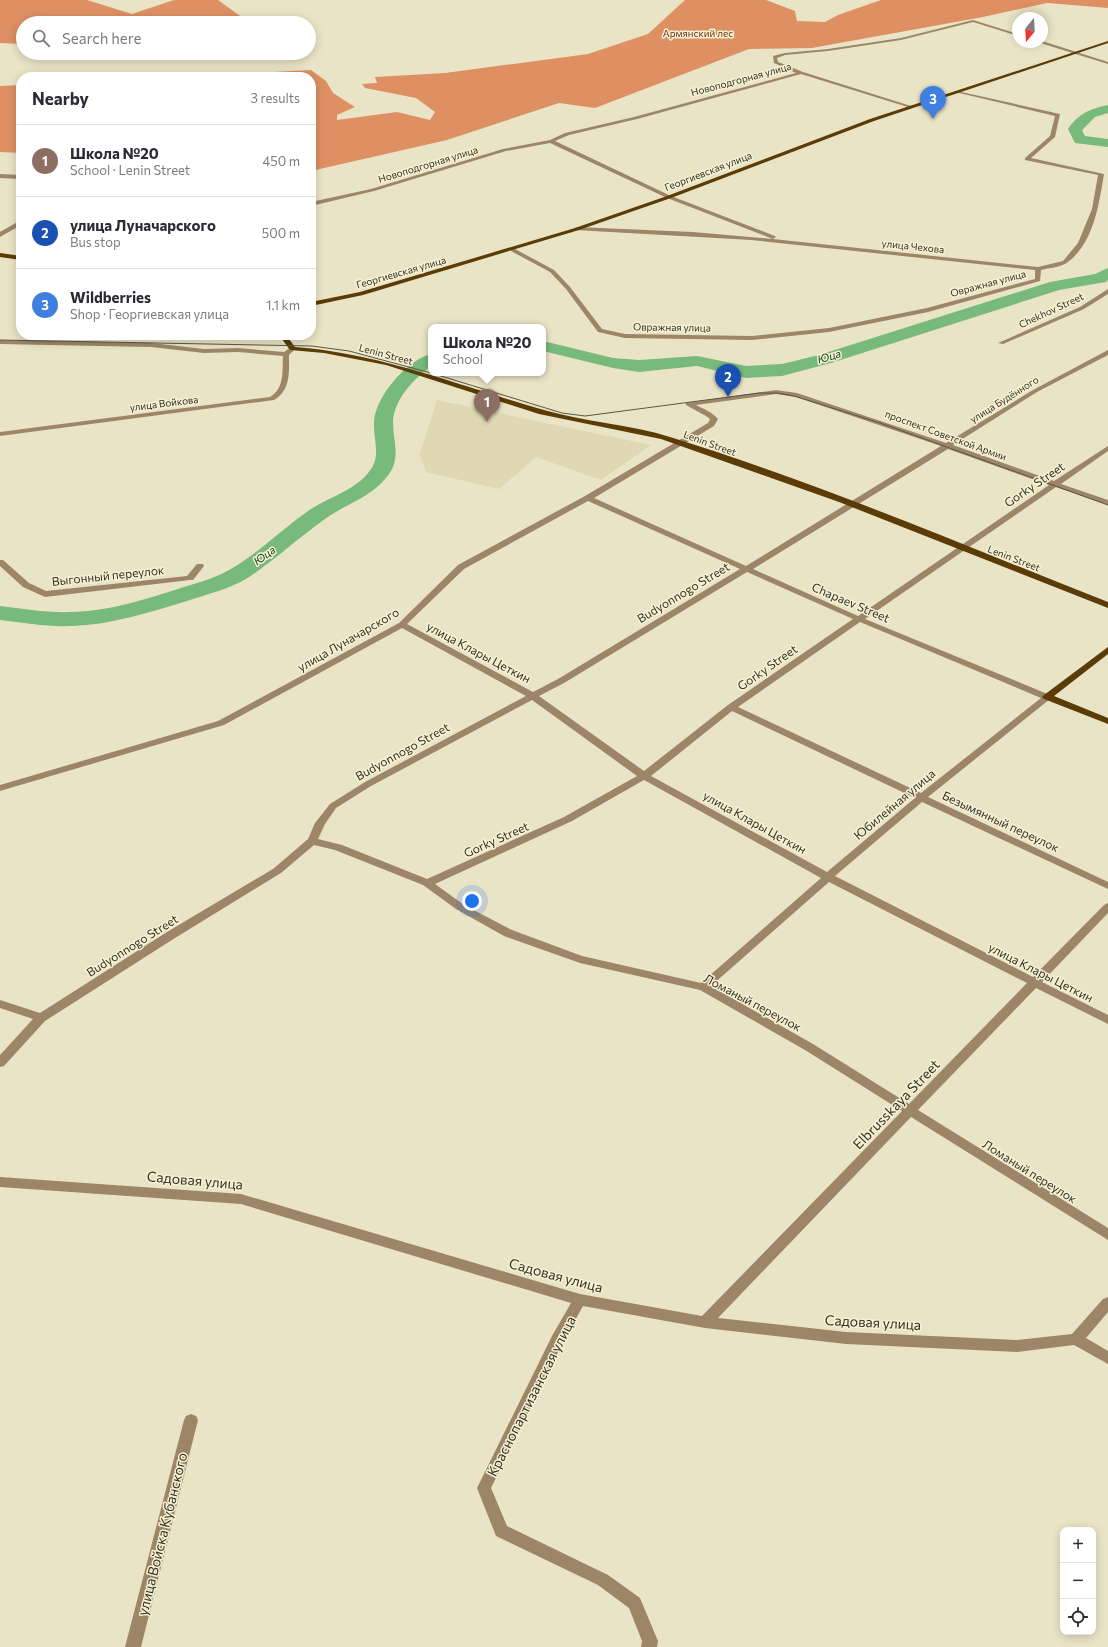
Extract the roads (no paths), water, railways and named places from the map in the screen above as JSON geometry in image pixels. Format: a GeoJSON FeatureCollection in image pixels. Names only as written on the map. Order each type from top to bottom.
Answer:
{"type":"FeatureCollection","features":[{"type":"Feature","properties":{"kind":"main road","name":"Георгиевская улица"},"geometry":{"type":"LineString","coordinates":[[316,303],[361,294],[513,250],[578,229],[669,197],[909,107],[1108,42]]}},
{"type":"Feature","properties":{"kind":"main road"},"geometry":{"type":"LineString","coordinates":[[0,255],[16,257]]}},
{"type":"Feature","properties":{"kind":"main road"},"geometry":{"type":"LineString","coordinates":[[286,340],[292,349]]}},
{"type":"Feature","properties":{"kind":"main road","name":"Lenin Street"},"geometry":{"type":"LineString","coordinates":[[292,349],[315,349],[354,356],[428,376]]}},
{"type":"Feature","properties":{"kind":"main road","name":"Lenin Street"},"geometry":{"type":"LineString","coordinates":[[429,376],[548,414],[639,432],[679,442],[852,506],[1108,605]]}},
{"type":"Feature","properties":{"kind":"main road","name":"Юбилейная улица"},"geometry":{"type":"LineString","coordinates":[[1047,697],[1108,650]]}},
{"type":"Feature","properties":{"kind":"main road","name":"Chapaev Street"},"geometry":{"type":"LineString","coordinates":[[1047,697],[1108,721]]}},
{"type":"Feature","properties":{"kind":"street","name":"Новоподгорная улица"},"geometry":{"type":"LineString","coordinates":[[801,72],[776,63],[775,57],[785,54],[828,50],[901,39],[973,21],[1012,33]]}},
{"type":"Feature","properties":{"kind":"street"},"geometry":{"type":"LineString","coordinates":[[1048,45],[1108,63]]}},
{"type":"Feature","properties":{"kind":"street","name":"Новоподгорная улица"},"geometry":{"type":"LineString","coordinates":[[316,203],[418,178],[450,166],[505,150],[551,141],[566,134],[635,118],[801,72]]}},
{"type":"Feature","properties":{"kind":"street"},"geometry":{"type":"LineString","coordinates":[[801,72],[909,107]]}},
{"type":"Feature","properties":{"kind":"street","name":"Овражная улица"},"geometry":{"type":"LineString","coordinates":[[513,250],[552,271],[568,288],[600,331],[625,336],[752,338],[829,330],[928,310],[1038,280],[1038,269],[1065,262],[1081,244],[1095,209],[1101,174],[1027,159],[1052,137],[1058,115],[957,92]]}},
{"type":"Feature","properties":{"kind":"street"},"geometry":{"type":"LineString","coordinates":[[551,141],[669,197]]}},
{"type":"Feature","properties":{"kind":"street"},"geometry":{"type":"LineString","coordinates":[[0,176],[16,177]]}},
{"type":"Feature","properties":{"kind":"street","name":"улица Чехова"},"geometry":{"type":"LineString","coordinates":[[669,197],[786,242]]}},
{"type":"Feature","properties":{"kind":"street"},"geometry":{"type":"LineString","coordinates":[[0,235],[16,225]]}},
{"type":"Feature","properties":{"kind":"street","name":"улица Чехова"},"geometry":{"type":"LineString","coordinates":[[578,229],[668,232],[786,242],[1038,269]]}},
{"type":"Feature","properties":{"kind":"street","name":"Chekhov Street"},"geometry":{"type":"LineString","coordinates":[[1001,344],[1082,308],[1108,291]]}},
{"type":"Feature","properties":{"kind":"street"},"geometry":{"type":"LineString","coordinates":[[0,342],[151,345],[204,351],[238,350],[286,354],[292,349]]}},
{"type":"Feature","properties":{"kind":"street","name":"улица Будённого"},"geometry":{"type":"LineString","coordinates":[[852,506],[1035,391],[1108,352]]}},
{"type":"Feature","properties":{"kind":"street","name":"улица Войкова"},"geometry":{"type":"LineString","coordinates":[[0,434],[267,400],[276,397],[283,388],[286,354]]}},
{"type":"Feature","properties":{"kind":"street","name":"проспект Советской Армии"},"geometry":{"type":"LineString","coordinates":[[776,392],[812,400],[1108,503]]}},
{"type":"Feature","properties":{"kind":"street","name":"улица Луначарского"},"geometry":{"type":"LineString","coordinates":[[0,788],[221,723],[402,625],[461,566],[588,498],[711,424],[714,419],[709,414],[688,404],[776,392]]}},
{"type":"Feature","properties":{"kind":"street","name":"Gorky Street"},"geometry":{"type":"LineString","coordinates":[[427,884],[568,819],[644,776],[731,707],[1108,448]]}},
{"type":"Feature","properties":{"kind":"street","name":"Chapaev Street"},"geometry":{"type":"LineString","coordinates":[[588,498],[859,618],[1047,697]]}},
{"type":"Feature","properties":{"kind":"street","name":"Budyonnogo Street"},"geometry":{"type":"LineString","coordinates":[[0,1063],[41,1018],[171,935],[277,871],[312,841],[320,823],[333,806],[368,784],[561,682],[852,506]]}},
{"type":"Feature","properties":{"kind":"street","name":"Выгонный переулок"},"geometry":{"type":"LineString","coordinates":[[0,562],[26,585],[45,594],[190,578],[200,566]]}},
{"type":"Feature","properties":{"kind":"street","name":"улица Клары Цеткин"},"geometry":{"type":"LineString","coordinates":[[402,625],[533,696],[644,776],[828,877],[1108,1020]]}},
{"type":"Feature","properties":{"kind":"street","name":"Юбилейная улица"},"geometry":{"type":"LineString","coordinates":[[703,987],[922,797],[1047,697]]}},
{"type":"Feature","properties":{"kind":"street","name":"Безымянный переулок"},"geometry":{"type":"LineString","coordinates":[[731,707],[1108,886]]}},
{"type":"Feature","properties":{"kind":"street","name":"Ломаный переулок"},"geometry":{"type":"LineString","coordinates":[[312,841],[338,846],[427,884],[460,907],[508,933],[580,959],[703,987],[809,1047],[1108,1235]]}},
{"type":"Feature","properties":{"kind":"street","name":"Elbrusskaya Street"},"geometry":{"type":"LineString","coordinates":[[705,1322],[1108,907]]}},
{"type":"Feature","properties":{"kind":"street"},"geometry":{"type":"LineString","coordinates":[[0,1004],[41,1018]]}},
{"type":"Feature","properties":{"kind":"street","name":"Садовая улица"},"geometry":{"type":"LineString","coordinates":[[0,1182],[241,1198],[580,1300],[705,1322],[846,1338],[1017,1346],[1076,1339]]}},
{"type":"Feature","properties":{"kind":"street","name":"Краснопартизанская улица"},"geometry":{"type":"LineString","coordinates":[[580,1300],[557,1340],[484,1488],[501,1531],[603,1580],[635,1603],[650,1641],[649,1647]]}},
{"type":"Feature","properties":{"kind":"street"},"geometry":{"type":"LineString","coordinates":[[1108,1303],[1076,1339],[1108,1358]]}},
{"type":"Feature","properties":{"kind":"street","name":"улица Войска Кубанского"},"geometry":{"type":"LineString","coordinates":[[133,1647],[190,1420]]}},
{"type":"Feature","properties":{"kind":"waterway","name":"Юца"},"geometry":{"type":"LineString","coordinates":[[1108,109],[1090,114],[1075,129],[1080,140],[1108,143]]}},
{"type":"Feature","properties":{"kind":"waterway","name":"Юца"},"geometry":{"type":"LineString","coordinates":[[546,347],[613,363],[639,366],[697,361],[746,372],[782,370],[825,359],[1056,286],[1100,278],[1108,273]]}},
{"type":"Feature","properties":{"kind":"waterway","name":"Юца"},"geometry":{"type":"LineString","coordinates":[[0,613],[63,619],[86,618],[114,614],[209,587],[238,574],[326,508],[358,492],[373,481],[384,465],[386,458],[384,416],[390,400],[402,383],[417,368],[428,360]]}},
{"type":"Feature","properties":{"kind":"tram line"},"geometry":{"type":"LineString","coordinates":[[0,340],[312,346],[349,351],[428,372]]}},
{"type":"Feature","properties":{"kind":"tram line"},"geometry":{"type":"LineString","coordinates":[[441,376],[562,413],[585,416],[759,393],[777,393],[794,396],[880,423],[1108,505]]}},
{"type":"Feature","properties":{"kind":"place","name":"Wildberries"},"geometry":{"type":"Point","coordinates":[933,119]}},
{"type":"Feature","properties":{"kind":"place","name":"улица Луначарского"},"geometry":{"type":"Point","coordinates":[728,397]}},
{"type":"Feature","properties":{"kind":"place","name":"Школа №20"},"geometry":{"type":"Point","coordinates":[487,422]}},
{"type":"Feature","properties":{"kind":"park label","name":"Армянский лес"},"geometry":{"type":"Point","coordinates":[698,33]}}]}
